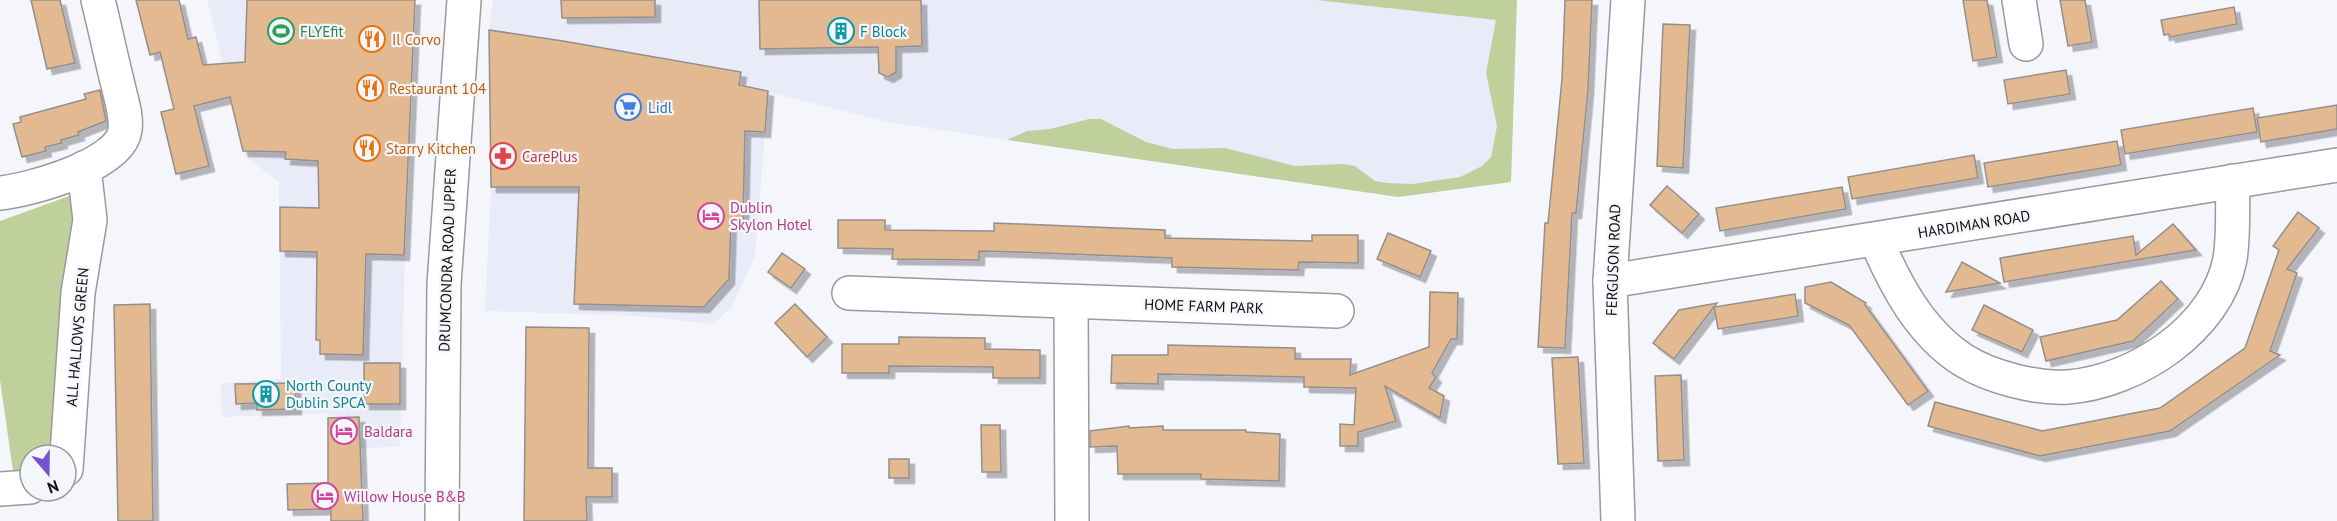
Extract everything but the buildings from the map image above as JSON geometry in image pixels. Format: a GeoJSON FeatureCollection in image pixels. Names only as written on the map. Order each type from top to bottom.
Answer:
{"type":"FeatureCollection","features":[{"type":"Feature","properties":{"kind":"street"},"geometry":{"type":"LineString","coordinates":[[0,194],[35,188],[84,168],[115,148],[125,132],[124,111],[98,0]]}},
{"type":"Feature","properties":{"kind":"street","name":"DRUMCONDRA ROAD UPPER"},"geometry":{"type":"LineString","coordinates":[[442,521],[444,284],[464,0]]}},
{"type":"Feature","properties":{"kind":"street","name":"FERGUSON ROAD"},"geometry":{"type":"LineString","coordinates":[[1618,521],[1610,281],[1628,0]]}},
{"type":"Feature","properties":{"kind":"street"},"geometry":{"type":"LineString","coordinates":[[2019,0],[2026,44]]}},
{"type":"Feature","properties":{"kind":"street","name":"HARDIMAN ROAD"},"geometry":{"type":"LineString","coordinates":[[1610,281],[2337,165]]}},
{"type":"Feature","properties":{"kind":"street","name":"ALL HALLOWS GREEN"},"geometry":{"type":"LineString","coordinates":[[68,443],[78,293],[90,220],[84,168]]}},
{"type":"Feature","properties":{"kind":"street"},"geometry":{"type":"LineString","coordinates":[[1876,240],[1909,306],[1935,338],[1964,360],[1992,374],[2016,381],[2067,387],[2110,379],[2161,354],[2204,316],[2230,260],[2233,181]]}},
{"type":"Feature","properties":{"kind":"street","name":"HOME FARM PARK"},"geometry":{"type":"LineString","coordinates":[[849,293],[1337,311]]}},
{"type":"Feature","properties":{"kind":"street"},"geometry":{"type":"LineString","coordinates":[[1071,302],[1071,521]]}},
{"type":"Feature","properties":{"kind":"street"},"geometry":{"type":"LineString","coordinates":[[0,489],[18,488]]}},
{"type":"Feature","properties":{"kind":"shaded area"},"geometry":{"type":"Polygon","coordinates":[[[207,0],[415,0],[407,180],[400,446],[330,451],[328,413],[222,417],[221,383],[281,379],[279,182],[245,156],[207,0]]]}},
{"type":"Feature","properties":{"kind":"shaded area"},"geometry":{"type":"Polygon","coordinates":[[[493,0],[1517,0],[1511,182],[1398,197],[887,122],[739,85],[740,72],[489,30],[493,0]]]}},
{"type":"Feature","properties":{"kind":"shaded area"},"geometry":{"type":"Polygon","coordinates":[[[656,124],[765,132],[755,256],[731,308],[713,324],[638,316],[485,311],[491,187],[653,188],[656,124]]]}},
{"type":"Feature","properties":{"kind":"green space"},"geometry":{"type":"Polygon","coordinates":[[[1316,0],[1517,0],[1511,182],[1398,197],[1007,140],[1027,131],[1050,129],[1089,119],[1101,119],[1146,142],[1173,149],[1225,148],[1295,166],[1343,164],[1355,166],[1375,181],[1412,184],[1460,177],[1482,166],[1491,157],[1497,126],[1486,73],[1496,20],[1316,0]]]}},
{"type":"Feature","properties":{"kind":"green space"},"geometry":{"type":"Polygon","coordinates":[[[72,195],[72,267],[59,443],[18,443],[18,477],[14,478],[0,380],[0,221],[72,195]]]}},
{"type":"Feature","properties":{"kind":"place","name":"FLYEfit"},"geometry":{"type":"Point","coordinates":[281,31]}},
{"type":"Feature","properties":{"kind":"place","name":"F Block"},"geometry":{"type":"Point","coordinates":[841,31]}},
{"type":"Feature","properties":{"kind":"place","name":"Il Corvo"},"geometry":{"type":"Point","coordinates":[372,39]}},
{"type":"Feature","properties":{"kind":"place","name":"Restaurant 104"},"geometry":{"type":"Point","coordinates":[370,88]}},
{"type":"Feature","properties":{"kind":"place","name":"Lidl"},"geometry":{"type":"Point","coordinates":[628,107]}},
{"type":"Feature","properties":{"kind":"place","name":"Starry Kitchen"},"geometry":{"type":"Point","coordinates":[367,148]}},
{"type":"Feature","properties":{"kind":"place","name":"CarePlus"},"geometry":{"type":"Point","coordinates":[503,156]}},
{"type":"Feature","properties":{"kind":"place","name":"Dublin Skylon Hotel"},"geometry":{"type":"Point","coordinates":[711,216]}},
{"type":"Feature","properties":{"kind":"place","name":"North County Dublin SPCA"},"geometry":{"type":"Point","coordinates":[266,394]}},
{"type":"Feature","properties":{"kind":"place","name":"Baldara"},"geometry":{"type":"Point","coordinates":[344,431]}},
{"type":"Feature","properties":{"kind":"place","name":"Willow House B&B"},"geometry":{"type":"Point","coordinates":[325,496]}}]}
